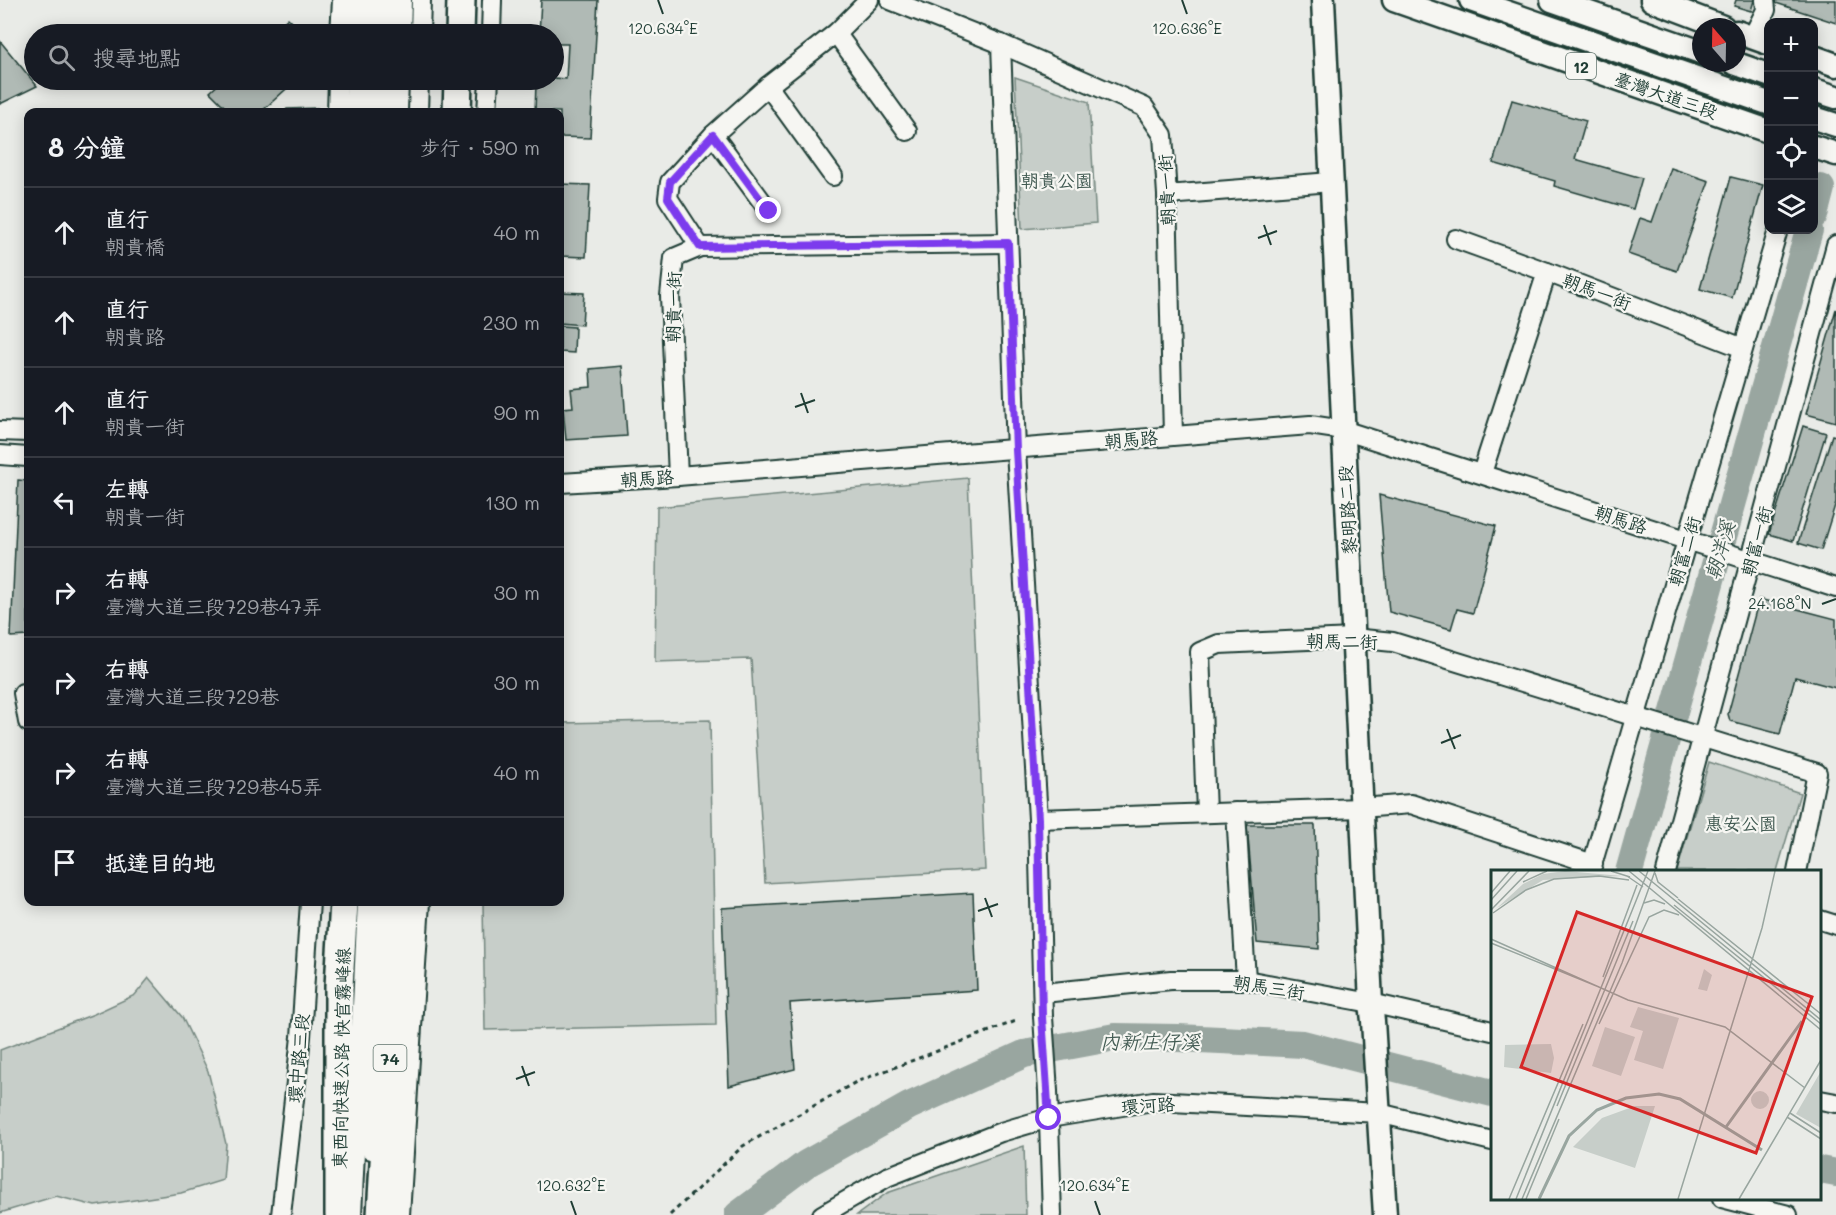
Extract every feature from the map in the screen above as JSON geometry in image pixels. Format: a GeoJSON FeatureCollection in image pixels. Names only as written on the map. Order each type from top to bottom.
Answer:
{"type":"FeatureCollection","features":[{"type":"Feature","properties":{"kind":"highway"},"geometry":{"type":"LineString","coordinates":[[362,0],[362,24]]}},
{"type":"Feature","properties":{"kind":"highway"},"geometry":{"type":"LineString","coordinates":[[381,24],[382,0]]}},
{"type":"Feature","properties":{"kind":"highway"},"geometry":{"type":"LineString","coordinates":[[441,24],[442,0]]}},
{"type":"Feature","properties":{"kind":"highway"},"geometry":{"type":"LineString","coordinates":[[460,24],[461,0]]}},
{"type":"Feature","properties":{"kind":"highway"},"geometry":{"type":"LineString","coordinates":[[359,108],[360,90]]}},
{"type":"Feature","properties":{"kind":"highway"},"geometry":{"type":"LineString","coordinates":[[378,108],[379,90]]}},
{"type":"Feature","properties":{"kind":"highway"},"geometry":{"type":"LineString","coordinates":[[440,108],[441,90]]}},
{"type":"Feature","properties":{"kind":"highway"},"geometry":{"type":"LineString","coordinates":[[457,108],[458,90]]}},
{"type":"Feature","properties":{"kind":"highway","name":"東西向快速公路 快官霧峰線"},"geometry":{"type":"LineString","coordinates":[[339,1215],[339,986],[344,906]]}},
{"type":"Feature","properties":{"kind":"highway","name":"74"},"geometry":{"type":"LineString","coordinates":[[381,1215],[399,906]]}},
{"type":"Feature","properties":{"kind":"main road","name":"黎明路二段"},"geometry":{"type":"LineString","coordinates":[[1323,0],[1361,808],[1378,1107]]}},
{"type":"Feature","properties":{"kind":"main road","name":"臺灣大道三段"},"geometry":{"type":"LineString","coordinates":[[1394,0],[1764,130]]}},
{"type":"Feature","properties":{"kind":"main road","name":"12"},"geometry":{"type":"LineString","coordinates":[[1471,0],[1764,102]]}},
{"type":"Feature","properties":{"kind":"main road"},"geometry":{"type":"LineString","coordinates":[[1552,0],[1692,49]]}},
{"type":"Feature","properties":{"kind":"main road"},"geometry":{"type":"LineString","coordinates":[[1652,0],[1699,18]]}},
{"type":"Feature","properties":{"kind":"main road"},"geometry":{"type":"LineString","coordinates":[[1818,58],[1836,65]]}},
{"type":"Feature","properties":{"kind":"main road"},"geometry":{"type":"LineString","coordinates":[[1746,67],[1764,74]]}},
{"type":"Feature","properties":{"kind":"main road"},"geometry":{"type":"LineString","coordinates":[[1818,91],[1836,97]]}},
{"type":"Feature","properties":{"kind":"main road"},"geometry":{"type":"LineString","coordinates":[[1818,119],[1836,125]]}},
{"type":"Feature","properties":{"kind":"main road"},"geometry":{"type":"LineString","coordinates":[[1818,148],[1836,154]]}},
{"type":"Feature","properties":{"kind":"main road"},"geometry":{"type":"LineString","coordinates":[[1378,1107],[1385,1215]]}},
{"type":"Feature","properties":{"kind":"street"},"geometry":{"type":"LineString","coordinates":[[341,24],[342,0]]}},
{"type":"Feature","properties":{"kind":"street"},"geometry":{"type":"LineString","coordinates":[[350,24],[351,0]]}},
{"type":"Feature","properties":{"kind":"street"},"geometry":{"type":"LineString","coordinates":[[401,24],[402,0]]}},
{"type":"Feature","properties":{"kind":"street"},"geometry":{"type":"LineString","coordinates":[[420,24],[421,0]]}},
{"type":"Feature","properties":{"kind":"street"},"geometry":{"type":"LineString","coordinates":[[468,0],[468,24]]}},
{"type":"Feature","properties":{"kind":"street"},"geometry":{"type":"LineString","coordinates":[[491,24],[492,0]]}},
{"type":"Feature","properties":{"kind":"street"},"geometry":{"type":"LineString","coordinates":[[700,247],[668,198],[670,182],[713,135],[768,86],[836,33],[869,0]]}},
{"type":"Feature","properties":{"kind":"street","name":"朝貴一街"},"geometry":{"type":"LineString","coordinates":[[890,0],[1001,44],[1144,107],[1163,135],[1167,195],[1173,435]]}},
{"type":"Feature","properties":{"kind":"street"},"geometry":{"type":"LineString","coordinates":[[1756,41],[1766,10],[1765,0]]}},
{"type":"Feature","properties":{"kind":"street"},"geometry":{"type":"LineString","coordinates":[[836,33],[907,131]]}},
{"type":"Feature","properties":{"kind":"street"},"geometry":{"type":"LineString","coordinates":[[1001,44],[1016,450],[1038,819],[1042,1017],[1048,1090],[1052,1215]]}},
{"type":"Feature","properties":{"kind":"street"},"geometry":{"type":"LineString","coordinates":[[768,86],[833,176]]}},
{"type":"Feature","properties":{"kind":"street"},"geometry":{"type":"LineString","coordinates":[[337,108],[338,90]]}},
{"type":"Feature","properties":{"kind":"street"},"geometry":{"type":"LineString","coordinates":[[349,108],[350,90]]}},
{"type":"Feature","properties":{"kind":"street"},"geometry":{"type":"LineString","coordinates":[[398,108],[399,90]]}},
{"type":"Feature","properties":{"kind":"street"},"geometry":{"type":"LineString","coordinates":[[418,108],[419,90]]}},
{"type":"Feature","properties":{"kind":"street"},"geometry":{"type":"LineString","coordinates":[[467,90],[467,108]]}},
{"type":"Feature","properties":{"kind":"street"},"geometry":{"type":"LineString","coordinates":[[487,108],[488,90]]}},
{"type":"Feature","properties":{"kind":"street"},"geometry":{"type":"LineString","coordinates":[[713,135],[769,211]]}},
{"type":"Feature","properties":{"kind":"street"},"geometry":{"type":"LineString","coordinates":[[1167,195],[1331,182]]}},
{"type":"Feature","properties":{"kind":"street","name":"朝富二街"},"geometry":{"type":"LineString","coordinates":[[1591,868],[1777,234]]}},
{"type":"Feature","properties":{"kind":"street"},"geometry":{"type":"LineString","coordinates":[[1456,239],[1547,272]]}},
{"type":"Feature","properties":{"kind":"street","name":"朝貴一街"},"geometry":{"type":"LineString","coordinates":[[678,476],[671,286],[674,258],[700,247],[1008,243]]}},
{"type":"Feature","properties":{"kind":"street","name":"朝富一街"},"geometry":{"type":"LineString","coordinates":[[1667,870],[1836,244]]}},
{"type":"Feature","properties":{"kind":"street","name":"朝馬一街"},"geometry":{"type":"LineString","coordinates":[[1482,473],[1547,272],[1743,348]]}},
{"type":"Feature","properties":{"kind":"street","name":"朝馬路"},"geometry":{"type":"LineString","coordinates":[[564,483],[1016,450],[1310,425],[1343,430],[1750,561]]}},
{"type":"Feature","properties":{"kind":"street"},"geometry":{"type":"LineString","coordinates":[[0,431],[24,432]]}},
{"type":"Feature","properties":{"kind":"street"},"geometry":{"type":"LineString","coordinates":[[0,455],[24,457]]}},
{"type":"Feature","properties":{"kind":"street"},"geometry":{"type":"LineString","coordinates":[[1750,561],[1836,588]]}},
{"type":"Feature","properties":{"kind":"street","name":"朝馬二街"},"geometry":{"type":"LineString","coordinates":[[1206,813],[1200,652],[1219,644],[1353,638],[1393,642],[1703,737]]}},
{"type":"Feature","properties":{"kind":"street"},"geometry":{"type":"LineString","coordinates":[[1703,737],[1817,773],[1797,870]]}},
{"type":"Feature","properties":{"kind":"street"},"geometry":{"type":"LineString","coordinates":[[1038,819],[1361,808],[1411,804],[1591,868]]}},
{"type":"Feature","properties":{"kind":"street"},"geometry":{"type":"LineString","coordinates":[[1236,812],[1246,980]]}},
{"type":"Feature","properties":{"kind":"street","name":"環中路三段"},"geometry":{"type":"LineString","coordinates":[[281,1215],[301,1037],[310,906]]}},
{"type":"Feature","properties":{"kind":"street"},"geometry":{"type":"LineString","coordinates":[[352,1215],[367,906]]}},
{"type":"Feature","properties":{"kind":"street"},"geometry":{"type":"LineString","coordinates":[[368,1215],[384,906]]}},
{"type":"Feature","properties":{"kind":"street"},"geometry":{"type":"LineString","coordinates":[[400,1215],[420,906]]}},
{"type":"Feature","properties":{"kind":"street"},"geometry":{"type":"LineString","coordinates":[[1821,920],[1836,925]]}},
{"type":"Feature","properties":{"kind":"street","name":"朝馬三街"},"geometry":{"type":"LineString","coordinates":[[1043,993],[1171,980],[1246,980],[1372,1012],[1491,1030]]}},
{"type":"Feature","properties":{"kind":"street"},"geometry":{"type":"LineString","coordinates":[[1821,1100],[1836,1103]]}},
{"type":"Feature","properties":{"kind":"street","name":"環河路"},"geometry":{"type":"LineString","coordinates":[[822,1215],[887,1178],[1001,1132],[1049,1118],[1153,1101],[1378,1107],[1491,1141]]}},
{"type":"Feature","properties":{"kind":"street"},"geometry":{"type":"LineString","coordinates":[[1719,1215],[1722,1200]]}},
{"type":"Feature","properties":{"kind":"street"},"geometry":{"type":"LineString","coordinates":[[1726,1200],[1788,1215]]}},
{"type":"Feature","properties":{"kind":"path"},"geometry":{"type":"LineString","coordinates":[[670,1215],[743,1146],[856,1082],[1016,1021]]}},
{"type":"Feature","properties":{"kind":"green space","name":"朝貴公園"},"geometry":{"type":"Polygon","coordinates":[[[1015,77],[1089,102],[1096,223],[1022,229],[1015,77]]]}},
{"type":"Feature","properties":{"kind":"green space"},"geometry":{"type":"Polygon","coordinates":[[[968,478],[985,870],[765,883],[751,659],[655,662],[657,507],[968,478]]]}},
{"type":"Feature","properties":{"kind":"green space"},"geometry":{"type":"Polygon","coordinates":[[[710,720],[716,1025],[485,1030],[483,906],[564,906],[564,723],[710,720]]]}},
{"type":"Feature","properties":{"kind":"green space","name":"惠安公園"},"geometry":{"type":"Polygon","coordinates":[[[1709,762],[1800,793],[1777,870],[1677,870],[1709,762]]]}},
{"type":"Feature","properties":{"kind":"green space"},"geometry":{"type":"Polygon","coordinates":[[[149,978],[182,1017],[208,1071],[226,1144],[223,1180],[181,1193],[95,1206],[56,1196],[0,1213],[0,1050],[94,1014],[135,995],[149,978]]]}},
{"type":"Feature","properties":{"kind":"green space"},"geometry":{"type":"Polygon","coordinates":[[[1024,1146],[1026,1215],[857,1215],[887,1193],[1024,1146]]]}},
{"type":"Feature","properties":{"kind":"building"},"geometry":{"type":"Polygon","coordinates":[[[541,0],[598,0],[590,138],[564,137],[564,108],[535,108],[536,90],[564,90],[568,44],[564,44],[564,24],[540,24],[541,0]]]}},
{"type":"Feature","properties":{"kind":"building"},"geometry":{"type":"Polygon","coordinates":[[[1736,0],[1754,0],[1751,11],[1734,6],[1736,0]]]}},
{"type":"Feature","properties":{"kind":"building"},"geometry":{"type":"Polygon","coordinates":[[[1777,0],[1836,0],[1836,23],[1776,3],[1777,0]]]}},
{"type":"Feature","properties":{"kind":"building"},"geometry":{"type":"Polygon","coordinates":[[[288,18],[294,24],[281,24],[288,18]]]}},
{"type":"Feature","properties":{"kind":"building"},"geometry":{"type":"Polygon","coordinates":[[[0,41],[24,70],[24,90],[29,90],[0,104],[0,41]]]}},
{"type":"Feature","properties":{"kind":"building"},"geometry":{"type":"Polygon","coordinates":[[[212,90],[285,90],[265,108],[226,108],[210,92],[212,90]]]}},
{"type":"Feature","properties":{"kind":"building"},"geometry":{"type":"Polygon","coordinates":[[[1512,100],[1586,121],[1575,159],[1642,178],[1633,209],[1554,186],[1555,181],[1493,163],[1512,100]]]}},
{"type":"Feature","properties":{"kind":"building"},"geometry":{"type":"Polygon","coordinates":[[[1671,168],[1709,181],[1677,271],[1628,254],[1640,218],[1652,222],[1671,168]]]}},
{"type":"Feature","properties":{"kind":"building"},"geometry":{"type":"Polygon","coordinates":[[[1731,177],[1763,185],[1732,298],[1700,289],[1731,177]]]}},
{"type":"Feature","properties":{"kind":"building"},"geometry":{"type":"Polygon","coordinates":[[[564,184],[590,185],[586,257],[564,256],[564,184]]]}},
{"type":"Feature","properties":{"kind":"building"},"geometry":{"type":"Polygon","coordinates":[[[564,292],[584,293],[582,325],[564,323],[564,292]]]}},
{"type":"Feature","properties":{"kind":"building"},"geometry":{"type":"Polygon","coordinates":[[[1836,309],[1836,422],[1806,414],[1836,309]]]}},
{"type":"Feature","properties":{"kind":"building"},"geometry":{"type":"Polygon","coordinates":[[[564,326],[575,327],[574,353],[564,352],[564,326]]]}},
{"type":"Feature","properties":{"kind":"building"},"geometry":{"type":"Polygon","coordinates":[[[622,366],[627,436],[566,440],[564,408],[573,407],[571,389],[591,387],[590,369],[622,366]]]}},
{"type":"Feature","properties":{"kind":"building"},"geometry":{"type":"Polygon","coordinates":[[[1803,426],[1826,433],[1793,541],[1769,534],[1803,426]]]}},
{"type":"Feature","properties":{"kind":"building"},"geometry":{"type":"Polygon","coordinates":[[[1832,435],[1836,436],[1836,502],[1821,550],[1798,543],[1832,435]]]}},
{"type":"Feature","properties":{"kind":"building"},"geometry":{"type":"Polygon","coordinates":[[[18,480],[24,481],[24,636],[11,637],[18,480]]]}},
{"type":"Feature","properties":{"kind":"building"},"geometry":{"type":"Polygon","coordinates":[[[1379,495],[1496,526],[1473,613],[1457,609],[1451,629],[1389,612],[1379,495]]]}},
{"type":"Feature","properties":{"kind":"building"},"geometry":{"type":"Polygon","coordinates":[[[1759,599],[1836,619],[1836,688],[1795,677],[1780,734],[1730,721],[1728,714],[1759,599]]]}},
{"type":"Feature","properties":{"kind":"building"},"geometry":{"type":"Polygon","coordinates":[[[1247,825],[1315,825],[1319,949],[1257,943],[1247,825]]]}},
{"type":"Feature","properties":{"kind":"building"},"geometry":{"type":"Polygon","coordinates":[[[973,893],[977,990],[790,1003],[795,1069],[729,1086],[722,908],[973,893]]]}},
{"type":"Feature","properties":{"kind":"waterway","name":"朝洋溪"},"geometry":{"type":"LineString","coordinates":[[1818,200],[1821,188]]}},
{"type":"Feature","properties":{"kind":"waterway","name":"朝洋溪"},"geometry":{"type":"LineString","coordinates":[[1630,870],[1808,234]]}},
{"type":"Feature","properties":{"kind":"waterway","name":"內新庄仔溪"},"geometry":{"type":"LineString","coordinates":[[738,1215],[806,1164],[909,1106],[1024,1054],[1115,1037],[1303,1044],[1491,1093]]}},
{"type":"Feature","properties":{"kind":"waterway"},"geometry":{"type":"LineString","coordinates":[[1821,1170],[1836,1173]]}},
{"type":"Feature","properties":{"kind":"route"},"geometry":{"type":"LineString","coordinates":[[769,211],[713,135],[670,182],[668,198],[700,247],[1008,243],[1016,450],[1038,819],[1042,1017],[1049,1118]]}}]}
